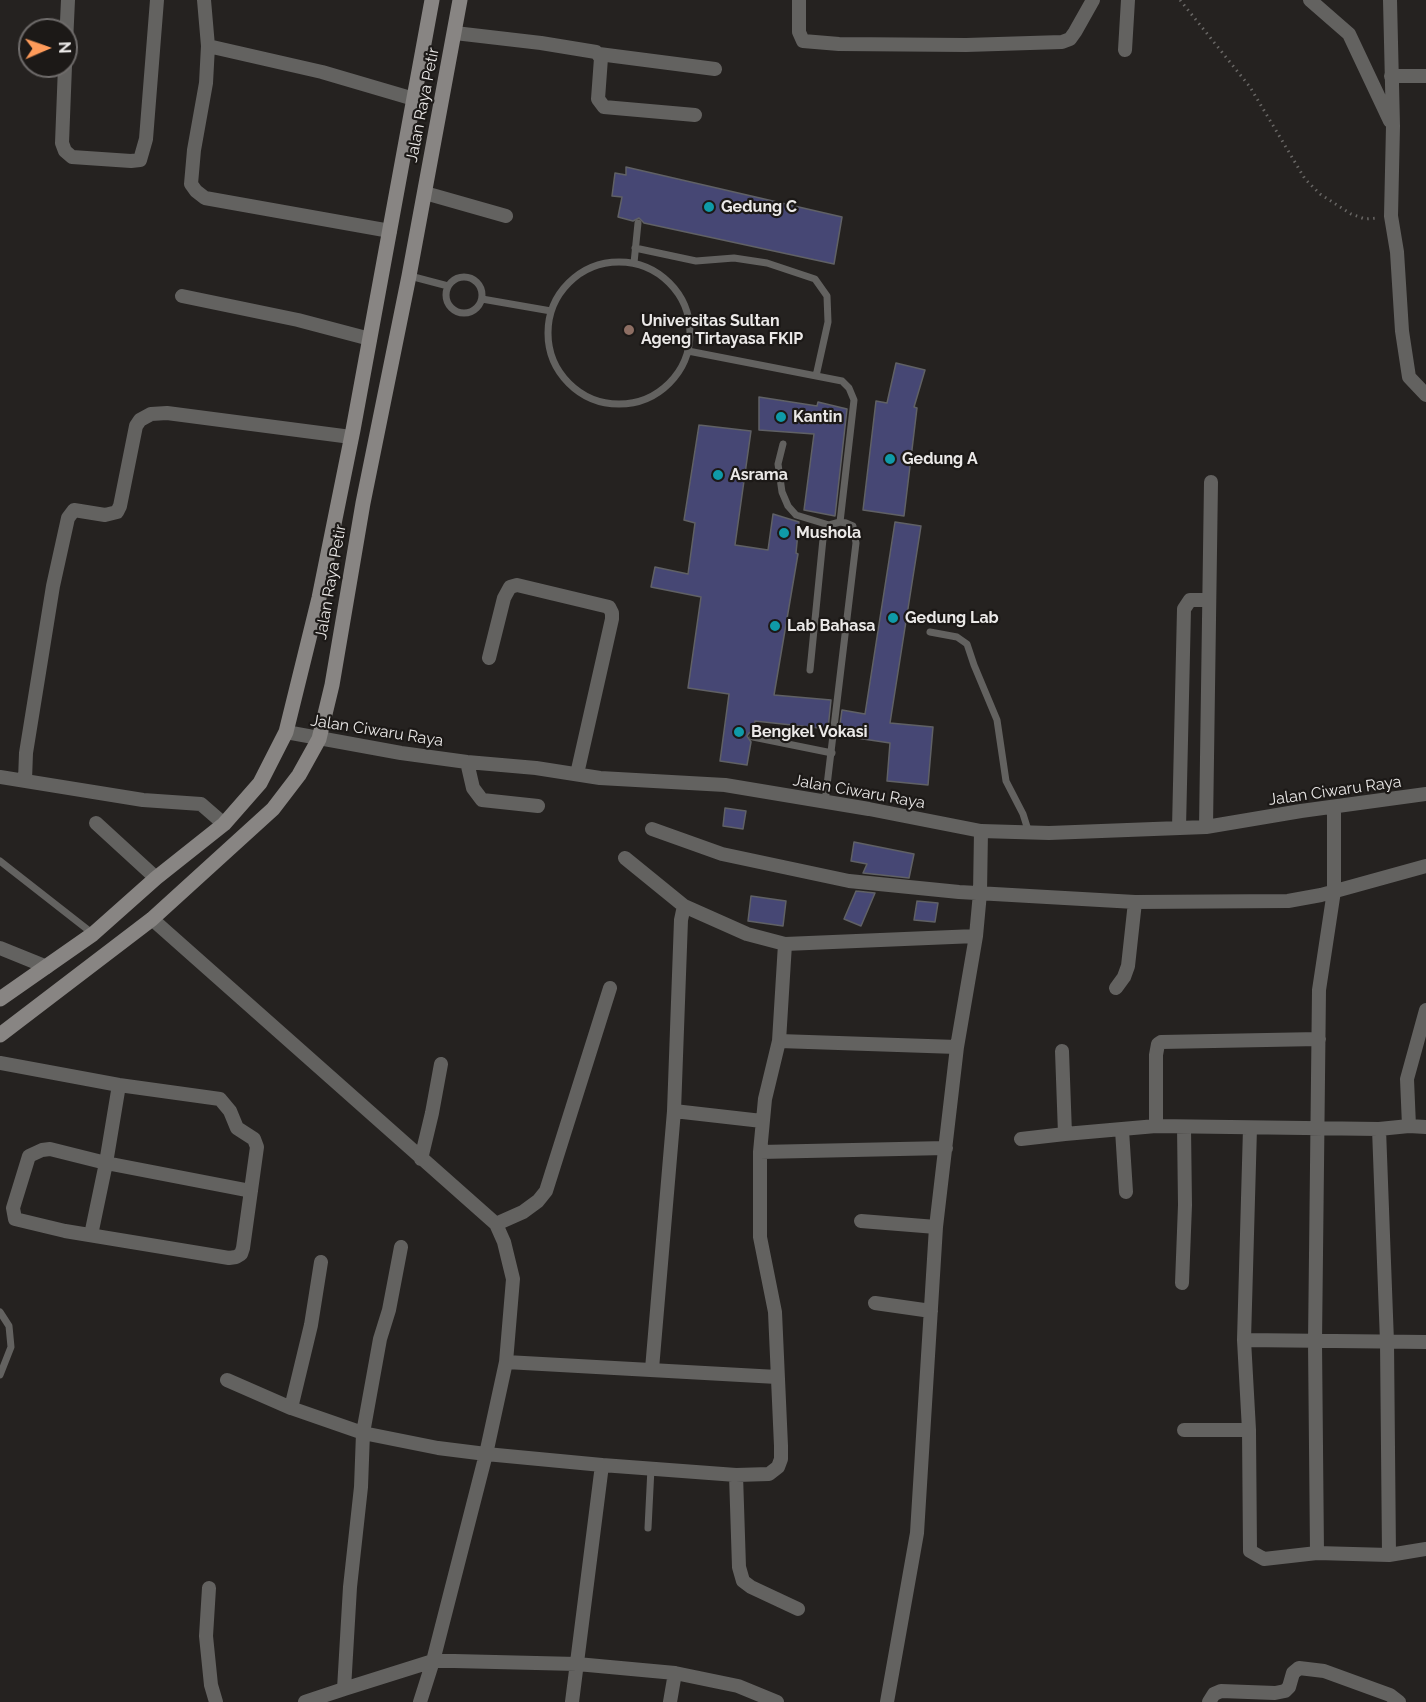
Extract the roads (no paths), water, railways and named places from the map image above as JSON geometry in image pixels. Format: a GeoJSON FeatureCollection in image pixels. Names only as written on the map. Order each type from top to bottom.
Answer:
{"type":"FeatureCollection","features":[{"type":"Feature","properties":{"kind":"main road","name":"Jalan Raya Petir"},"geometry":{"type":"LineString","coordinates":[[0,999],[93,934],[156,878],[224,824],[260,783],[286,732],[319,598],[370,339],[432,0]]}},
{"type":"Feature","properties":{"kind":"main road","name":"Jalan Raya Petir"},"geometry":{"type":"LineString","coordinates":[[0,1035],[152,919],[273,809],[299,775],[319,739],[332,685],[363,503],[409,276],[460,0]]}},
{"type":"Feature","properties":{"kind":"street"},"geometry":{"type":"LineString","coordinates":[[67,18],[68,0]]}},
{"type":"Feature","properties":{"kind":"street"},"geometry":{"type":"LineString","coordinates":[[65,78],[62,143],[65,151],[72,157],[140,160],[146,139],[160,0]]}},
{"type":"Feature","properties":{"kind":"street"},"geometry":{"type":"LineString","coordinates":[[204,0],[208,46],[206,83],[194,150],[191,184],[196,191],[205,198],[390,231]]}},
{"type":"Feature","properties":{"kind":"street"},"geometry":{"type":"LineString","coordinates":[[799,0],[799,32],[802,41],[839,44],[966,45],[1062,42],[1070,39],[1094,0]]}},
{"type":"Feature","properties":{"kind":"street"},"geometry":{"type":"LineString","coordinates":[[1125,50],[1128,0]]}},
{"type":"Feature","properties":{"kind":"street"},"geometry":{"type":"LineString","coordinates":[[1310,0],[1349,34],[1393,126]]}},
{"type":"Feature","properties":{"kind":"street"},"geometry":{"type":"LineString","coordinates":[[1390,0],[1393,126],[1391,216],[1397,252],[1402,331],[1409,377],[1426,395]]}},
{"type":"Feature","properties":{"kind":"street"},"geometry":{"type":"LineString","coordinates":[[455,33],[541,42],[599,54],[715,69]]}},
{"type":"Feature","properties":{"kind":"street"},"geometry":{"type":"LineString","coordinates":[[208,46],[321,72],[414,99]]}},
{"type":"Feature","properties":{"kind":"street"},"geometry":{"type":"LineString","coordinates":[[599,54],[601,58],[598,99],[604,107],[694,115]]}},
{"type":"Feature","properties":{"kind":"street"},"geometry":{"type":"LineString","coordinates":[[1391,76],[1426,76]]}},
{"type":"Feature","properties":{"kind":"street"},"geometry":{"type":"LineString","coordinates":[[425,193],[506,216]]}},
{"type":"Feature","properties":{"kind":"street"},"geometry":{"type":"LineString","coordinates":[[182,296],[298,320],[370,339]]}},
{"type":"Feature","properties":{"kind":"street"},"geometry":{"type":"LineString","coordinates":[[25,777],[26,753],[53,586],[68,518],[74,510],[105,515],[117,512],[136,426],[140,420],[151,414],[167,413],[351,436]]}},
{"type":"Feature","properties":{"kind":"street"},"geometry":{"type":"LineString","coordinates":[[1206,827],[1211,482]]}},
{"type":"Feature","properties":{"kind":"street"},"geometry":{"type":"LineString","coordinates":[[489,658],[504,598],[510,587],[517,585],[609,607],[612,620],[577,774]]}},
{"type":"Feature","properties":{"kind":"street"},"geometry":{"type":"LineString","coordinates":[[1179,828],[1184,609],[1190,600],[1209,600]]}},
{"type":"Feature","properties":{"kind":"street","name":"Jalan Ciwaru Raya"},"geometry":{"type":"LineString","coordinates":[[286,732],[467,762],[536,768],[600,778],[725,785],[981,831],[1029,833],[1206,827],[1426,794]]}},
{"type":"Feature","properties":{"kind":"street"},"geometry":{"type":"LineString","coordinates":[[467,762],[473,788],[482,800],[538,806]]}},
{"type":"Feature","properties":{"kind":"street"},"geometry":{"type":"LineString","coordinates":[[0,777],[25,777],[143,800],[201,804],[224,824]]}},
{"type":"Feature","properties":{"kind":"street"},"geometry":{"type":"LineString","coordinates":[[1180,786],[1206,787]]}},
{"type":"Feature","properties":{"kind":"street"},"geometry":{"type":"LineString","coordinates":[[1317,1553],[1315,1342],[1319,990],[1334,891],[1334,808]]}},
{"type":"Feature","properties":{"kind":"street"},"geometry":{"type":"LineString","coordinates":[[96,823],[156,878]]}},
{"type":"Feature","properties":{"kind":"street"},"geometry":{"type":"LineString","coordinates":[[652,829],[722,854],[849,881],[981,893],[1135,902],[1288,901],[1426,866]]}},
{"type":"Feature","properties":{"kind":"street"},"geometry":{"type":"LineString","coordinates":[[887,1702],[917,1533],[936,1227],[957,1047],[981,893],[981,831]]}},
{"type":"Feature","properties":{"kind":"street"},"geometry":{"type":"LineString","coordinates":[[625,858],[684,906],[747,934],[785,944],[976,936]]}},
{"type":"Feature","properties":{"kind":"street"},"geometry":{"type":"LineString","coordinates":[[1116,988],[1128,966],[1135,902]]}},
{"type":"Feature","properties":{"kind":"street"},"geometry":{"type":"LineString","coordinates":[[652,1369],[674,1112],[681,920],[684,906]]}},
{"type":"Feature","properties":{"kind":"street"},"geometry":{"type":"LineString","coordinates":[[152,919],[495,1224],[504,1242],[513,1279],[506,1362],[486,1454],[433,1661],[420,1702]]}},
{"type":"Feature","properties":{"kind":"street"},"geometry":{"type":"LineString","coordinates":[[227,1380],[291,1408],[363,1433],[438,1448],[602,1465],[736,1475],[769,1474],[778,1467],[781,1459],[781,1446],[775,1312],[760,1237],[760,1152],[765,1099],[779,1041],[785,944]]}},
{"type":"Feature","properties":{"kind":"street"},"geometry":{"type":"LineString","coordinates":[[0,948],[47,967]]}},
{"type":"Feature","properties":{"kind":"street"},"geometry":{"type":"LineString","coordinates":[[495,1224],[523,1212],[538,1201],[546,1191],[610,987]]}},
{"type":"Feature","properties":{"kind":"street"},"geometry":{"type":"LineString","coordinates":[[1409,1126],[1407,1079],[1420,1047],[1426,1010]]}},
{"type":"Feature","properties":{"kind":"street"},"geometry":{"type":"LineString","coordinates":[[1156,1126],[1156,1054],[1161,1042],[1319,1039]]}},
{"type":"Feature","properties":{"kind":"street"},"geometry":{"type":"LineString","coordinates":[[779,1041],[957,1047]]}},
{"type":"Feature","properties":{"kind":"street"},"geometry":{"type":"LineString","coordinates":[[1062,1051],[1065,1134]]}},
{"type":"Feature","properties":{"kind":"street"},"geometry":{"type":"LineString","coordinates":[[0,1063],[119,1085],[220,1099],[230,1111],[237,1128],[250,1135],[256,1143],[251,1191],[243,1248],[241,1254],[236,1257],[229,1258],[91,1235],[15,1219],[13,1208],[29,1156],[35,1152],[50,1149],[106,1163],[251,1191]]}},
{"type":"Feature","properties":{"kind":"street"},"geometry":{"type":"LineString","coordinates":[[421,1159],[441,1064]]}},
{"type":"Feature","properties":{"kind":"street"},"geometry":{"type":"LineString","coordinates":[[91,1235],[119,1085]]}},
{"type":"Feature","properties":{"kind":"street"},"geometry":{"type":"LineString","coordinates":[[674,1112],[762,1121]]}},
{"type":"Feature","properties":{"kind":"street"},"geometry":{"type":"LineString","coordinates":[[1021,1139],[1156,1126],[1317,1129],[1426,1127]]}},
{"type":"Feature","properties":{"kind":"street"},"geometry":{"type":"LineString","coordinates":[[1182,1283],[1185,1205],[1184,1127]]}},
{"type":"Feature","properties":{"kind":"street"},"geometry":{"type":"LineString","coordinates":[[1250,1128],[1244,1340],[1249,1430],[1250,1551],[1264,1559],[1317,1553],[1389,1555],[1426,1549]]}},
{"type":"Feature","properties":{"kind":"street"},"geometry":{"type":"LineString","coordinates":[[1379,1129],[1387,1342],[1389,1555]]}},
{"type":"Feature","properties":{"kind":"street"},"geometry":{"type":"LineString","coordinates":[[1122,1130],[1126,1192]]}},
{"type":"Feature","properties":{"kind":"street"},"geometry":{"type":"LineString","coordinates":[[760,1152],[946,1148]]}},
{"type":"Feature","properties":{"kind":"street"},"geometry":{"type":"LineString","coordinates":[[861,1221],[936,1227]]}},
{"type":"Feature","properties":{"kind":"street"},"geometry":{"type":"LineString","coordinates":[[344,1689],[350,1587],[361,1487],[363,1433],[380,1339],[401,1247]]}},
{"type":"Feature","properties":{"kind":"street"},"geometry":{"type":"LineString","coordinates":[[291,1408],[310,1325],[321,1262]]}},
{"type":"Feature","properties":{"kind":"street"},"geometry":{"type":"LineString","coordinates":[[875,1303],[931,1311]]}},
{"type":"Feature","properties":{"kind":"street"},"geometry":{"type":"LineString","coordinates":[[1244,1340],[1426,1342]]}},
{"type":"Feature","properties":{"kind":"street"},"geometry":{"type":"LineString","coordinates":[[506,1362],[777,1377]]}},
{"type":"Feature","properties":{"kind":"street"},"geometry":{"type":"LineString","coordinates":[[1184,1430],[1249,1430]]}},
{"type":"Feature","properties":{"kind":"street"},"geometry":{"type":"LineString","coordinates":[[572,1702],[602,1465]]}},
{"type":"Feature","properties":{"kind":"street"},"geometry":{"type":"LineString","coordinates":[[736,1475],[739,1567],[743,1581],[798,1609]]}},
{"type":"Feature","properties":{"kind":"street"},"geometry":{"type":"LineString","coordinates":[[209,1588],[206,1636],[211,1685],[216,1702]]}},
{"type":"Feature","properties":{"kind":"street"},"geometry":{"type":"LineString","coordinates":[[305,1702],[433,1661],[577,1664],[675,1672],[738,1686],[777,1702]]}},
{"type":"Feature","properties":{"kind":"street"},"geometry":{"type":"LineString","coordinates":[[1209,1702],[1214,1694],[1221,1691],[1285,1691],[1289,1687],[1293,1673],[1299,1668],[1324,1671],[1390,1695],[1399,1702]]}},
{"type":"Feature","properties":{"kind":"street"},"geometry":{"type":"LineString","coordinates":[[670,1702],[675,1672]]}},
{"type":"Feature","properties":{"kind":"lane"},"geometry":{"type":"LineString","coordinates":[[634,263],[638,223]]}},
{"type":"Feature","properties":{"kind":"lane"},"geometry":{"type":"LineString","coordinates":[[635,248],[696,261],[734,258],[767,263],[815,279],[827,296],[828,322],[816,376]]}},
{"type":"Feature","properties":{"kind":"lane"},"geometry":{"type":"LineString","coordinates":[[616,261],[634,263],[653,269],[664,277],[682,298],[690,324],[688,351],[677,375],[652,397],[633,404],[620,405],[593,400],[571,385],[555,364],[548,338],[551,311],[563,289],[581,272],[603,263],[616,261]]}},
{"type":"Feature","properties":{"kind":"lane"},"geometry":{"type":"LineString","coordinates":[[409,276],[448,286]]}},
{"type":"Feature","properties":{"kind":"lane"},"geometry":{"type":"LineString","coordinates":[[469,277],[474,279],[481,288],[482,299],[479,305],[468,313],[455,311],[447,300],[448,286],[457,278],[469,277]]}},
{"type":"Feature","properties":{"kind":"lane"},"geometry":{"type":"LineString","coordinates":[[482,299],[551,311]]}},
{"type":"Feature","properties":{"kind":"lane"},"geometry":{"type":"LineString","coordinates":[[688,351],[842,381],[849,388],[854,400],[840,522]]}},
{"type":"Feature","properties":{"kind":"lane"},"geometry":{"type":"LineString","coordinates":[[783,444],[778,465],[782,492],[788,506],[796,515],[829,525],[840,522],[853,526],[856,543],[825,802]]}},
{"type":"Feature","properties":{"kind":"lane"},"geometry":{"type":"LineString","coordinates":[[810,670],[823,539],[829,525]]}},
{"type":"Feature","properties":{"kind":"lane"},"geometry":{"type":"LineString","coordinates":[[930,632],[957,637],[967,644],[997,720],[1006,781],[1023,814],[1029,833]]}},
{"type":"Feature","properties":{"kind":"lane"},"geometry":{"type":"LineString","coordinates":[[753,737],[832,753]]}},
{"type":"Feature","properties":{"kind":"lane"},"geometry":{"type":"LineString","coordinates":[[0,861],[93,934]]}},
{"type":"Feature","properties":{"kind":"lane"},"geometry":{"type":"LineString","coordinates":[[0,1312],[9,1326],[11,1347],[0,1375]]}},
{"type":"Feature","properties":{"kind":"lane"},"geometry":{"type":"LineString","coordinates":[[648,1528],[651,1468]]}},
{"type":"Feature","properties":{"kind":"place","name":"Gedung C"},"geometry":{"type":"Point","coordinates":[709,207]}},
{"type":"Feature","properties":{"kind":"place","name":"Universitas Sultan Ageng Tirtayasa FKIP"},"geometry":{"type":"Point","coordinates":[629,330]}},
{"type":"Feature","properties":{"kind":"place","name":"Kantin"},"geometry":{"type":"Point","coordinates":[781,417]}},
{"type":"Feature","properties":{"kind":"place","name":"Gedung A"},"geometry":{"type":"Point","coordinates":[890,459]}},
{"type":"Feature","properties":{"kind":"place","name":"Asrama"},"geometry":{"type":"Point","coordinates":[718,475]}},
{"type":"Feature","properties":{"kind":"place","name":"Mushola"},"geometry":{"type":"Point","coordinates":[784,533]}},
{"type":"Feature","properties":{"kind":"place","name":"Gedung Lab"},"geometry":{"type":"Point","coordinates":[893,618]}},
{"type":"Feature","properties":{"kind":"place","name":"Lab Bahasa"},"geometry":{"type":"Point","coordinates":[775,626]}},
{"type":"Feature","properties":{"kind":"place","name":"Bengkel Vokasi"},"geometry":{"type":"Point","coordinates":[739,732]}}]}
